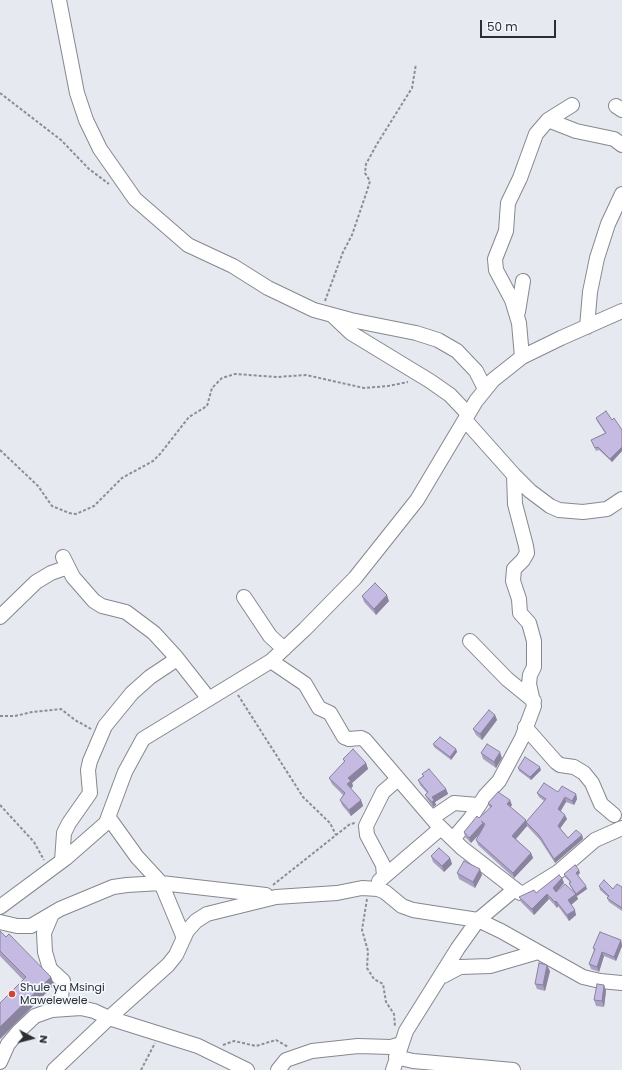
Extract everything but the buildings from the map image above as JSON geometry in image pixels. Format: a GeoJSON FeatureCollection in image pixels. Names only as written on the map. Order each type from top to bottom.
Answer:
{"type":"FeatureCollection","features":[{"type":"Feature","properties":{"kind":"street"},"geometry":{"type":"LineString","coordinates":[[59,0],[78,92],[86,120],[100,149],[134,199],[188,245],[233,266],[268,288],[326,313],[416,333],[438,340],[458,351],[476,371],[485,389]]}},
{"type":"Feature","properties":{"kind":"street"},"geometry":{"type":"LineString","coordinates":[[522,358],[522,340],[517,316],[509,294],[496,270],[495,259],[506,231],[507,213],[510,199],[520,178],[536,134],[548,120],[572,105]]}},
{"type":"Feature","properties":{"kind":"street"},"geometry":{"type":"LineString","coordinates":[[548,120],[576,131],[614,139],[622,145]]}},
{"type":"Feature","properties":{"kind":"street"},"geometry":{"type":"LineString","coordinates":[[587,327],[590,292],[597,258],[608,224],[622,194]]}},
{"type":"Feature","properties":{"kind":"street"},"geometry":{"type":"LineString","coordinates":[[517,316],[523,280]]}},
{"type":"Feature","properties":{"kind":"street"},"geometry":{"type":"LineString","coordinates":[[326,313],[351,333],[450,395],[466,417],[514,475],[530,491],[550,506],[559,510],[583,512],[607,509],[622,499]]}},
{"type":"Feature","properties":{"kind":"street"},"geometry":{"type":"LineString","coordinates":[[0,908],[62,861],[98,831],[109,818],[125,772],[137,747],[143,739],[271,661],[355,578],[417,500],[466,417],[492,380],[522,358],[561,338],[619,316]]}},
{"type":"Feature","properties":{"kind":"street"},"geometry":{"type":"LineString","coordinates":[[453,839],[470,819],[478,805],[500,781],[522,738],[534,701],[529,684],[530,675],[534,667],[534,641],[528,623],[520,613],[519,599],[513,581],[514,569],[523,560],[526,553],[526,546],[515,504],[514,475]]}},
{"type":"Feature","properties":{"kind":"street"},"geometry":{"type":"LineString","coordinates":[[0,617],[36,582],[66,562],[73,577],[94,601],[102,606],[126,612],[154,634],[177,659],[209,699]]}},
{"type":"Feature","properties":{"kind":"street"},"geometry":{"type":"LineString","coordinates":[[244,597],[270,636],[284,649]]}},
{"type":"Feature","properties":{"kind":"street"},"geometry":{"type":"LineString","coordinates":[[470,641],[507,679],[534,701]]}},
{"type":"Feature","properties":{"kind":"street"},"geometry":{"type":"LineString","coordinates":[[62,861],[65,830],[90,793],[88,770],[90,761],[105,726],[132,693],[150,677],[177,659]]}},
{"type":"Feature","properties":{"kind":"street"},"geometry":{"type":"LineString","coordinates":[[271,661],[305,684],[319,708],[330,713],[344,737],[349,739],[361,738],[365,740],[432,818],[453,839],[515,889],[524,893],[552,876],[596,840],[618,811],[601,804],[592,783],[584,773],[574,767],[556,762],[525,728]]}},
{"type":"Feature","properties":{"kind":"street"},"geometry":{"type":"LineString","coordinates":[[384,876],[383,865],[372,845],[366,828],[383,792],[398,778]]}},
{"type":"Feature","properties":{"kind":"street"},"geometry":{"type":"LineString","coordinates":[[432,818],[454,803],[478,805]]}},
{"type":"Feature","properties":{"kind":"street"},"geometry":{"type":"LineString","coordinates":[[109,818],[137,857],[161,883],[184,938]]}},
{"type":"Feature","properties":{"kind":"street"},"geometry":{"type":"LineString","coordinates":[[369,888],[442,828]]}},
{"type":"Feature","properties":{"kind":"street"},"geometry":{"type":"LineString","coordinates":[[596,840],[622,828]]}},
{"type":"Feature","properties":{"kind":"street"},"geometry":{"type":"LineString","coordinates":[[0,922],[17,926],[30,926],[52,913],[113,887],[161,883],[276,897]]}},
{"type":"Feature","properties":{"kind":"street"},"geometry":{"type":"LineString","coordinates":[[54,1070],[109,1018],[168,966],[176,955],[192,925],[207,914],[276,897],[337,893],[369,888],[385,892],[402,906],[413,910],[478,920],[583,977],[618,984]]}},
{"type":"Feature","properties":{"kind":"street"},"geometry":{"type":"LineString","coordinates":[[397,1054],[406,1031],[458,948],[478,920],[515,889]]}},
{"type":"Feature","properties":{"kind":"street"},"geometry":{"type":"LineString","coordinates":[[52,913],[44,933],[45,952],[50,968],[63,981],[61,997],[52,1010]]}},
{"type":"Feature","properties":{"kind":"street"},"geometry":{"type":"LineString","coordinates":[[441,977],[460,967],[490,966],[538,952]]}},
{"type":"Feature","properties":{"kind":"street"},"geometry":{"type":"LineString","coordinates":[[0,1062],[8,1044],[35,1016],[52,1010],[81,1008],[198,1046],[247,1070]]}},
{"type":"Feature","properties":{"kind":"street"},"geometry":{"type":"LineString","coordinates":[[278,1070],[286,1060],[298,1055],[312,1051],[358,1046],[383,1047],[413,1061],[513,1070]]}},
{"type":"Feature","properties":{"kind":"street"},"geometry":{"type":"LineString","coordinates":[[0,1066],[2,1070]]}},
{"type":"Feature","properties":{"kind":"path"},"geometry":{"type":"LineString","coordinates":[[326,313],[344,252],[352,236],[370,180],[365,173],[366,164],[412,88],[416,64]]}},
{"type":"Feature","properties":{"kind":"path"},"geometry":{"type":"LineString","coordinates":[[0,93],[61,140],[89,169],[110,184]]}},
{"type":"Feature","properties":{"kind":"path"},"geometry":{"type":"LineString","coordinates":[[0,450],[38,486],[52,506],[69,513],[76,514],[94,506],[122,478],[153,461],[167,446],[189,417],[207,406],[212,388],[222,378],[235,374],[277,377],[306,375],[364,388],[388,386],[424,378]]}},
{"type":"Feature","properties":{"kind":"path"},"geometry":{"type":"LineString","coordinates":[[232,686],[303,797],[330,823],[336,835]]}},
{"type":"Feature","properties":{"kind":"path"},"geometry":{"type":"LineString","coordinates":[[0,716],[15,716],[32,712],[61,709],[75,720],[101,734]]}},
{"type":"Feature","properties":{"kind":"path"},"geometry":{"type":"LineString","coordinates":[[0,805],[34,842],[50,869]]}},
{"type":"Feature","properties":{"kind":"path"},"geometry":{"type":"LineString","coordinates":[[261,894],[350,824],[354,823],[366,828]]}},
{"type":"Feature","properties":{"kind":"path"},"geometry":{"type":"LineString","coordinates":[[369,888],[362,930],[368,951],[367,968],[374,979],[382,983],[386,1002],[394,1014],[397,1054]]}},
{"type":"Feature","properties":{"kind":"path"},"geometry":{"type":"LineString","coordinates":[[141,1070],[151,1048],[161,1035]]}},
{"type":"Feature","properties":{"kind":"path"},"geometry":{"type":"LineString","coordinates":[[218,1046],[234,1041],[256,1046],[276,1040],[298,1055]]}},
{"type":"Feature","properties":{"kind":"place","name":"Shule ya Msingi Mawelewele"},"geometry":{"type":"Point","coordinates":[12,994]}}]}
